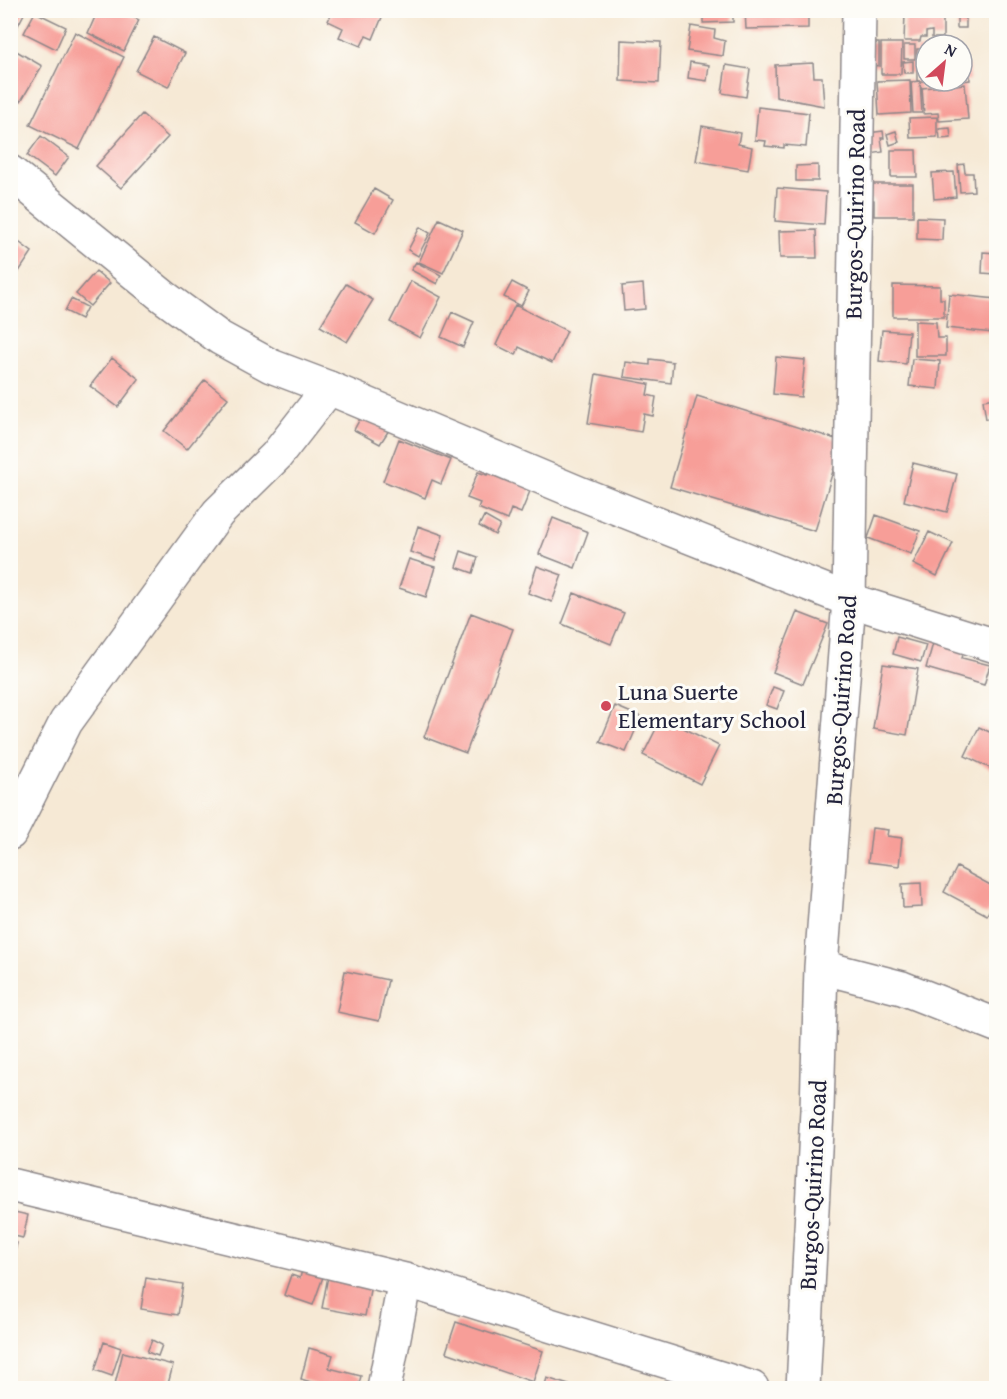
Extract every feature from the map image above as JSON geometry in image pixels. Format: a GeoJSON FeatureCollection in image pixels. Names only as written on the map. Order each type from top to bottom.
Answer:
{"type":"FeatureCollection","features":[{"type":"Feature","properties":{"kind":"street","name":"Burgos-Quirino Road"},"geometry":{"type":"LineString","coordinates":[[803,1389],[817,1110],[821,967],[849,600],[859,10]]}},
{"type":"Feature","properties":{"kind":"street"},"geometry":{"type":"LineString","coordinates":[[10,172],[164,297],[220,338],[271,366],[579,493],[849,600],[996,646]]}},
{"type":"Feature","properties":{"kind":"street"},"geometry":{"type":"LineString","coordinates":[[10,833],[66,722],[218,513],[276,456],[329,388]]}},
{"type":"Feature","properties":{"kind":"street"},"geometry":{"type":"LineString","coordinates":[[821,967],[902,988],[996,1025]]}},
{"type":"Feature","properties":{"kind":"street"},"geometry":{"type":"LineString","coordinates":[[10,1185],[405,1280],[752,1389]]}},
{"type":"Feature","properties":{"kind":"street"},"geometry":{"type":"LineString","coordinates":[[384,1389],[405,1280]]}},
{"type":"Feature","properties":{"kind":"building"},"geometry":{"type":"Polygon","coordinates":[[[10,10],[26,10],[14,33],[10,31],[10,10]]]}},
{"type":"Feature","properties":{"kind":"building"},"geometry":{"type":"Polygon","coordinates":[[[98,10],[120,10],[139,20],[124,51],[88,33],[98,10]]]}},
{"type":"Feature","properties":{"kind":"building"},"geometry":{"type":"Polygon","coordinates":[[[333,10],[385,10],[373,39],[366,36],[361,46],[339,37],[343,28],[328,21],[333,10]]]}},
{"type":"Feature","properties":{"kind":"building"},"geometry":{"type":"Polygon","coordinates":[[[703,10],[733,10],[733,22],[703,23],[703,10]]]}},
{"type":"Feature","properties":{"kind":"building"},"geometry":{"type":"Polygon","coordinates":[[[745,10],[808,10],[808,28],[746,29],[745,10]]]}},
{"type":"Feature","properties":{"kind":"building"},"geometry":{"type":"Polygon","coordinates":[[[922,10],[934,10],[934,14],[943,14],[943,33],[932,33],[932,31],[914,33],[914,41],[904,41],[905,13],[922,14],[922,10]]]}},
{"type":"Feature","properties":{"kind":"building"},"geometry":{"type":"Polygon","coordinates":[[[35,12],[66,27],[56,49],[24,33],[35,12]]]}},
{"type":"Feature","properties":{"kind":"building"},"geometry":{"type":"Polygon","coordinates":[[[957,17],[966,18],[966,28],[957,28],[957,17]]]}},
{"type":"Feature","properties":{"kind":"building"},"geometry":{"type":"Polygon","coordinates":[[[691,26],[715,30],[714,38],[725,41],[723,56],[687,51],[691,26]]]}},
{"type":"Feature","properties":{"kind":"building"},"geometry":{"type":"Polygon","coordinates":[[[75,32],[124,57],[79,149],[30,125],[75,32]]]}},
{"type":"Feature","properties":{"kind":"building"},"geometry":{"type":"Polygon","coordinates":[[[154,37],[185,53],[168,87],[136,71],[154,37]]]}},
{"type":"Feature","properties":{"kind":"building"},"geometry":{"type":"Polygon","coordinates":[[[621,40],[661,42],[659,83],[620,81],[621,40]]]}},
{"type":"Feature","properties":{"kind":"building"},"geometry":{"type":"Polygon","coordinates":[[[869,43],[879,43],[879,66],[869,65],[869,43]]]}},
{"type":"Feature","properties":{"kind":"building"},"geometry":{"type":"Polygon","coordinates":[[[881,43],[902,43],[901,74],[881,74],[881,43]]]}},
{"type":"Feature","properties":{"kind":"building"},"geometry":{"type":"Polygon","coordinates":[[[904,45],[914,45],[914,59],[904,59],[904,45]]]}},
{"type":"Feature","properties":{"kind":"building"},"geometry":{"type":"Polygon","coordinates":[[[13,49],[42,66],[21,101],[10,95],[10,53],[13,49]]]}},
{"type":"Feature","properties":{"kind":"building"},"geometry":{"type":"Polygon","coordinates":[[[913,61],[913,73],[904,73],[903,62],[913,61]]]}},
{"type":"Feature","properties":{"kind":"building"},"geometry":{"type":"Polygon","coordinates":[[[690,62],[709,65],[707,81],[688,78],[690,62]]]}},
{"type":"Feature","properties":{"kind":"building"},"geometry":{"type":"Polygon","coordinates":[[[813,63],[814,77],[822,77],[824,106],[776,97],[775,65],[813,63]]]}},
{"type":"Feature","properties":{"kind":"building"},"geometry":{"type":"Polygon","coordinates":[[[726,65],[750,69],[746,97],[722,93],[726,65]]]}},
{"type":"Feature","properties":{"kind":"building"},"geometry":{"type":"Polygon","coordinates":[[[910,80],[911,113],[879,115],[877,81],[910,80]]]}},
{"type":"Feature","properties":{"kind":"building"},"geometry":{"type":"Polygon","coordinates":[[[911,82],[914,82],[914,93],[921,93],[922,113],[913,113],[911,82]]]}},
{"type":"Feature","properties":{"kind":"building"},"geometry":{"type":"Polygon","coordinates":[[[922,93],[966,93],[968,119],[939,121],[938,113],[924,114],[922,93]]]}},
{"type":"Feature","properties":{"kind":"building"},"geometry":{"type":"Polygon","coordinates":[[[758,107],[809,113],[806,147],[765,146],[766,141],[755,140],[758,107]]]}},
{"type":"Feature","properties":{"kind":"building"},"geometry":{"type":"Polygon","coordinates":[[[142,114],[168,137],[121,188],[96,166],[142,114]]]}},
{"type":"Feature","properties":{"kind":"building"},"geometry":{"type":"Polygon","coordinates":[[[937,117],[937,137],[910,138],[909,118],[937,117]]]}},
{"type":"Feature","properties":{"kind":"building"},"geometry":{"type":"Polygon","coordinates":[[[702,126],[740,133],[738,144],[752,147],[748,170],[696,161],[702,126]]]}},
{"type":"Feature","properties":{"kind":"building"},"geometry":{"type":"Polygon","coordinates":[[[950,128],[951,138],[940,139],[939,129],[950,128]]]}},
{"type":"Feature","properties":{"kind":"building"},"geometry":{"type":"Polygon","coordinates":[[[883,131],[884,138],[881,138],[883,152],[871,154],[868,133],[883,131]]]}},
{"type":"Feature","properties":{"kind":"building"},"geometry":{"type":"Polygon","coordinates":[[[896,131],[899,142],[890,145],[887,134],[896,131]]]}},
{"type":"Feature","properties":{"kind":"building"},"geometry":{"type":"Polygon","coordinates":[[[41,136],[69,157],[55,176],[27,155],[41,136]]]}},
{"type":"Feature","properties":{"kind":"building"},"geometry":{"type":"Polygon","coordinates":[[[891,150],[916,150],[917,177],[891,177],[891,150]]]}},
{"type":"Feature","properties":{"kind":"building"},"geometry":{"type":"Polygon","coordinates":[[[964,164],[965,173],[973,173],[974,191],[960,192],[958,165],[964,164]]]}},
{"type":"Feature","properties":{"kind":"building"},"geometry":{"type":"Polygon","coordinates":[[[818,165],[818,181],[796,181],[796,166],[818,165]]]}},
{"type":"Feature","properties":{"kind":"building"},"geometry":{"type":"Polygon","coordinates":[[[954,172],[956,197],[934,199],[932,173],[954,172]]]}},
{"type":"Feature","properties":{"kind":"building"},"geometry":{"type":"Polygon","coordinates":[[[869,184],[913,184],[913,216],[874,216],[874,200],[869,199],[869,184]]]}},
{"type":"Feature","properties":{"kind":"building"},"geometry":{"type":"Polygon","coordinates":[[[777,188],[826,192],[824,225],[775,221],[777,188]]]}},
{"type":"Feature","properties":{"kind":"building"},"geometry":{"type":"Polygon","coordinates":[[[374,189],[393,200],[375,233],[355,222],[374,189]]]}},
{"type":"Feature","properties":{"kind":"building"},"geometry":{"type":"Polygon","coordinates":[[[917,217],[943,218],[942,240],[917,239],[917,217]]]}},
{"type":"Feature","properties":{"kind":"building"},"geometry":{"type":"Polygon","coordinates":[[[439,219],[463,230],[443,273],[419,262],[439,219]]]}},
{"type":"Feature","properties":{"kind":"building"},"geometry":{"type":"Polygon","coordinates":[[[420,227],[430,233],[418,256],[408,250],[420,227]]]}},
{"type":"Feature","properties":{"kind":"building"},"geometry":{"type":"Polygon","coordinates":[[[816,230],[817,258],[780,258],[779,231],[816,230]]]}},
{"type":"Feature","properties":{"kind":"building"},"geometry":{"type":"Polygon","coordinates":[[[16,240],[32,252],[16,276],[10,272],[10,248],[16,240]]]}},
{"type":"Feature","properties":{"kind":"building"},"geometry":{"type":"Polygon","coordinates":[[[983,252],[996,253],[996,274],[982,273],[983,252]]]}},
{"type":"Feature","properties":{"kind":"building"},"geometry":{"type":"Polygon","coordinates":[[[416,262],[441,275],[437,284],[411,270],[416,262]]]}},
{"type":"Feature","properties":{"kind":"building"},"geometry":{"type":"Polygon","coordinates":[[[96,271],[110,283],[90,306],[76,294],[96,271]]]}},
{"type":"Feature","properties":{"kind":"building"},"geometry":{"type":"Polygon","coordinates":[[[411,281],[441,297],[420,338],[390,322],[411,281]]]}},
{"type":"Feature","properties":{"kind":"building"},"geometry":{"type":"Polygon","coordinates":[[[512,282],[529,291],[521,306],[504,297],[512,282]]]}},
{"type":"Feature","properties":{"kind":"building"},"geometry":{"type":"Polygon","coordinates":[[[346,284],[373,300],[347,342],[320,326],[346,284]]]}},
{"type":"Feature","properties":{"kind":"building"},"geometry":{"type":"Polygon","coordinates":[[[643,284],[645,309],[624,311],[622,286],[643,284]]]}},
{"type":"Feature","properties":{"kind":"building"},"geometry":{"type":"Polygon","coordinates":[[[893,285],[940,286],[940,299],[944,299],[944,317],[893,317],[893,285]]]}},
{"type":"Feature","properties":{"kind":"building"},"geometry":{"type":"Polygon","coordinates":[[[949,294],[996,299],[993,333],[946,328],[949,294]]]}},
{"type":"Feature","properties":{"kind":"building"},"geometry":{"type":"Polygon","coordinates":[[[71,299],[87,307],[81,319],[65,311],[71,299]]]}},
{"type":"Feature","properties":{"kind":"building"},"geometry":{"type":"Polygon","coordinates":[[[515,305],[567,331],[552,363],[519,347],[516,355],[496,345],[515,305]]]}},
{"type":"Feature","properties":{"kind":"building"},"geometry":{"type":"Polygon","coordinates":[[[452,312],[474,322],[463,347],[441,337],[452,312]]]}},
{"type":"Feature","properties":{"kind":"building"},"geometry":{"type":"Polygon","coordinates":[[[915,321],[936,322],[937,338],[946,338],[946,356],[915,356],[915,321]]]}},
{"type":"Feature","properties":{"kind":"building"},"geometry":{"type":"Polygon","coordinates":[[[882,330],[909,332],[906,364],[879,361],[882,330]]]}},
{"type":"Feature","properties":{"kind":"building"},"geometry":{"type":"Polygon","coordinates":[[[776,357],[805,360],[801,397],[773,394],[776,357]]]}},
{"type":"Feature","properties":{"kind":"building"},"geometry":{"type":"Polygon","coordinates":[[[112,358],[139,379],[118,407],[90,386],[112,358]]]}},
{"type":"Feature","properties":{"kind":"building"},"geometry":{"type":"Polygon","coordinates":[[[650,359],[673,362],[671,383],[624,377],[626,362],[650,365],[650,359]]]}},
{"type":"Feature","properties":{"kind":"building"},"geometry":{"type":"Polygon","coordinates":[[[912,359],[940,361],[938,389],[909,386],[912,359]]]}},
{"type":"Feature","properties":{"kind":"building"},"geometry":{"type":"Polygon","coordinates":[[[596,374],[649,384],[647,395],[656,397],[653,416],[644,414],[641,432],[588,423],[596,374]]]}},
{"type":"Feature","properties":{"kind":"building"},"geometry":{"type":"Polygon","coordinates":[[[205,380],[228,398],[187,449],[164,431],[205,380]]]}},
{"type":"Feature","properties":{"kind":"building"},"geometry":{"type":"Polygon","coordinates":[[[697,396],[842,441],[815,531],[670,487],[697,396]]]}},
{"type":"Feature","properties":{"kind":"building"},"geometry":{"type":"Polygon","coordinates":[[[996,398],[996,418],[986,419],[983,400],[996,398]]]}},
{"type":"Feature","properties":{"kind":"building"},"geometry":{"type":"Polygon","coordinates":[[[362,415],[389,430],[380,444],[354,430],[362,415]]]}},
{"type":"Feature","properties":{"kind":"building"},"geometry":{"type":"Polygon","coordinates":[[[399,439],[451,460],[441,484],[432,480],[425,498],[383,481],[399,439]]]}},
{"type":"Feature","properties":{"kind":"building"},"geometry":{"type":"Polygon","coordinates":[[[913,463],[957,474],[947,512],[904,501],[913,463]]]}},
{"type":"Feature","properties":{"kind":"building"},"geometry":{"type":"Polygon","coordinates":[[[491,467],[533,484],[521,513],[511,509],[507,520],[478,508],[480,503],[467,498],[478,472],[487,475],[491,467]]]}},
{"type":"Feature","properties":{"kind":"building"},"geometry":{"type":"Polygon","coordinates":[[[876,515],[920,531],[911,554],[868,538],[876,515]]]}},
{"type":"Feature","properties":{"kind":"building"},"geometry":{"type":"Polygon","coordinates":[[[484,516],[500,525],[495,535],[479,526],[484,516]]]}},
{"type":"Feature","properties":{"kind":"building"},"geometry":{"type":"Polygon","coordinates":[[[553,518],[588,532],[575,568],[539,554],[553,518]]]}},
{"type":"Feature","properties":{"kind":"building"},"geometry":{"type":"Polygon","coordinates":[[[418,526],[443,535],[435,560],[410,552],[418,526]]]}},
{"type":"Feature","properties":{"kind":"building"},"geometry":{"type":"Polygon","coordinates":[[[929,532],[953,543],[937,576],[913,564],[929,532]]]}},
{"type":"Feature","properties":{"kind":"building"},"geometry":{"type":"Polygon","coordinates":[[[461,551],[478,557],[473,573],[456,567],[461,551]]]}},
{"type":"Feature","properties":{"kind":"building"},"geometry":{"type":"Polygon","coordinates":[[[409,559],[435,567],[426,597],[399,588],[409,559]]]}},
{"type":"Feature","properties":{"kind":"building"},"geometry":{"type":"Polygon","coordinates":[[[537,566],[562,575],[552,602],[528,593],[537,566]]]}},
{"type":"Feature","properties":{"kind":"building"},"geometry":{"type":"Polygon","coordinates":[[[574,593],[624,613],[611,644],[562,624],[574,593]]]}},
{"type":"Feature","properties":{"kind":"building"},"geometry":{"type":"Polygon","coordinates":[[[797,612],[828,624],[803,684],[773,672],[797,612]]]}},
{"type":"Feature","properties":{"kind":"building"},"geometry":{"type":"Polygon","coordinates":[[[471,613],[513,629],[466,753],[424,737],[471,613]]]}},
{"type":"Feature","properties":{"kind":"building"},"geometry":{"type":"Polygon","coordinates":[[[936,633],[967,642],[962,658],[990,665],[984,685],[926,668],[936,633]]]}},
{"type":"Feature","properties":{"kind":"building"},"geometry":{"type":"Polygon","coordinates":[[[897,637],[926,645],[921,662],[893,654],[897,637]]]}},
{"type":"Feature","properties":{"kind":"building"},"geometry":{"type":"Polygon","coordinates":[[[883,664],[918,669],[907,735],[873,729],[883,664]]]}},
{"type":"Feature","properties":{"kind":"building"},"geometry":{"type":"Polygon","coordinates":[[[773,687],[784,691],[777,709],[766,705],[773,687]]]}},
{"type":"Feature","properties":{"kind":"building"},"geometry":{"type":"Polygon","coordinates":[[[615,706],[641,717],[626,752],[600,742],[615,706]]]}},
{"type":"Feature","properties":{"kind":"building"},"geometry":{"type":"Polygon","coordinates":[[[662,717],[719,746],[700,784],[643,755],[662,717]]]}},
{"type":"Feature","properties":{"kind":"building"},"geometry":{"type":"Polygon","coordinates":[[[979,727],[996,735],[996,771],[965,756],[979,727]]]}},
{"type":"Feature","properties":{"kind":"building"},"geometry":{"type":"Polygon","coordinates":[[[872,828],[888,830],[887,836],[902,838],[899,866],[868,862],[872,828]]]}},
{"type":"Feature","properties":{"kind":"building"},"geometry":{"type":"Polygon","coordinates":[[[957,867],[996,888],[996,897],[987,915],[944,892],[957,867]]]}},
{"type":"Feature","properties":{"kind":"building"},"geometry":{"type":"Polygon","coordinates":[[[921,883],[922,907],[903,908],[902,884],[921,883]]]}},
{"type":"Feature","properties":{"kind":"building"},"geometry":{"type":"Polygon","coordinates":[[[345,971],[388,980],[379,1021],[337,1012],[345,971]]]}},
{"type":"Feature","properties":{"kind":"building"},"geometry":{"type":"Polygon","coordinates":[[[10,1211],[28,1215],[23,1238],[10,1235],[10,1211]]]}},
{"type":"Feature","properties":{"kind":"building"},"geometry":{"type":"Polygon","coordinates":[[[10,1241],[17,1243],[13,1259],[10,1258],[10,1241]]]}},
{"type":"Feature","properties":{"kind":"building"},"geometry":{"type":"Polygon","coordinates":[[[302,1270],[323,1277],[313,1305],[284,1295],[291,1275],[300,1278],[302,1270]]]}},
{"type":"Feature","properties":{"kind":"building"},"geometry":{"type":"Polygon","coordinates":[[[329,1271],[372,1280],[365,1316],[322,1308],[329,1271]]]}},
{"type":"Feature","properties":{"kind":"building"},"geometry":{"type":"Polygon","coordinates":[[[146,1278],[183,1284],[178,1315],[141,1309],[146,1278]]]}},
{"type":"Feature","properties":{"kind":"building"},"geometry":{"type":"Polygon","coordinates":[[[456,1322],[543,1351],[533,1382],[446,1352],[456,1322]]]}},
{"type":"Feature","properties":{"kind":"building"},"geometry":{"type":"Polygon","coordinates":[[[152,1340],[162,1345],[158,1356],[147,1352],[152,1340]]]}},
{"type":"Feature","properties":{"kind":"building"},"geometry":{"type":"Polygon","coordinates":[[[104,1342],[121,1348],[112,1376],[95,1370],[104,1342]]]}},
{"type":"Feature","properties":{"kind":"building"},"geometry":{"type":"Polygon","coordinates":[[[309,1348],[333,1355],[329,1368],[361,1376],[358,1388],[316,1388],[317,1384],[301,1379],[309,1348]]]}},
{"type":"Feature","properties":{"kind":"building"},"geometry":{"type":"Polygon","coordinates":[[[123,1352],[173,1365],[167,1388],[114,1388],[123,1352]]]}},
{"type":"Feature","properties":{"kind":"building"},"geometry":{"type":"Polygon","coordinates":[[[547,1378],[578,1388],[544,1388],[547,1378]]]}},
{"type":"Feature","properties":{"kind":"place","name":"Luna Suerte Elementary School"},"geometry":{"type":"Point","coordinates":[606,706]}}]}
